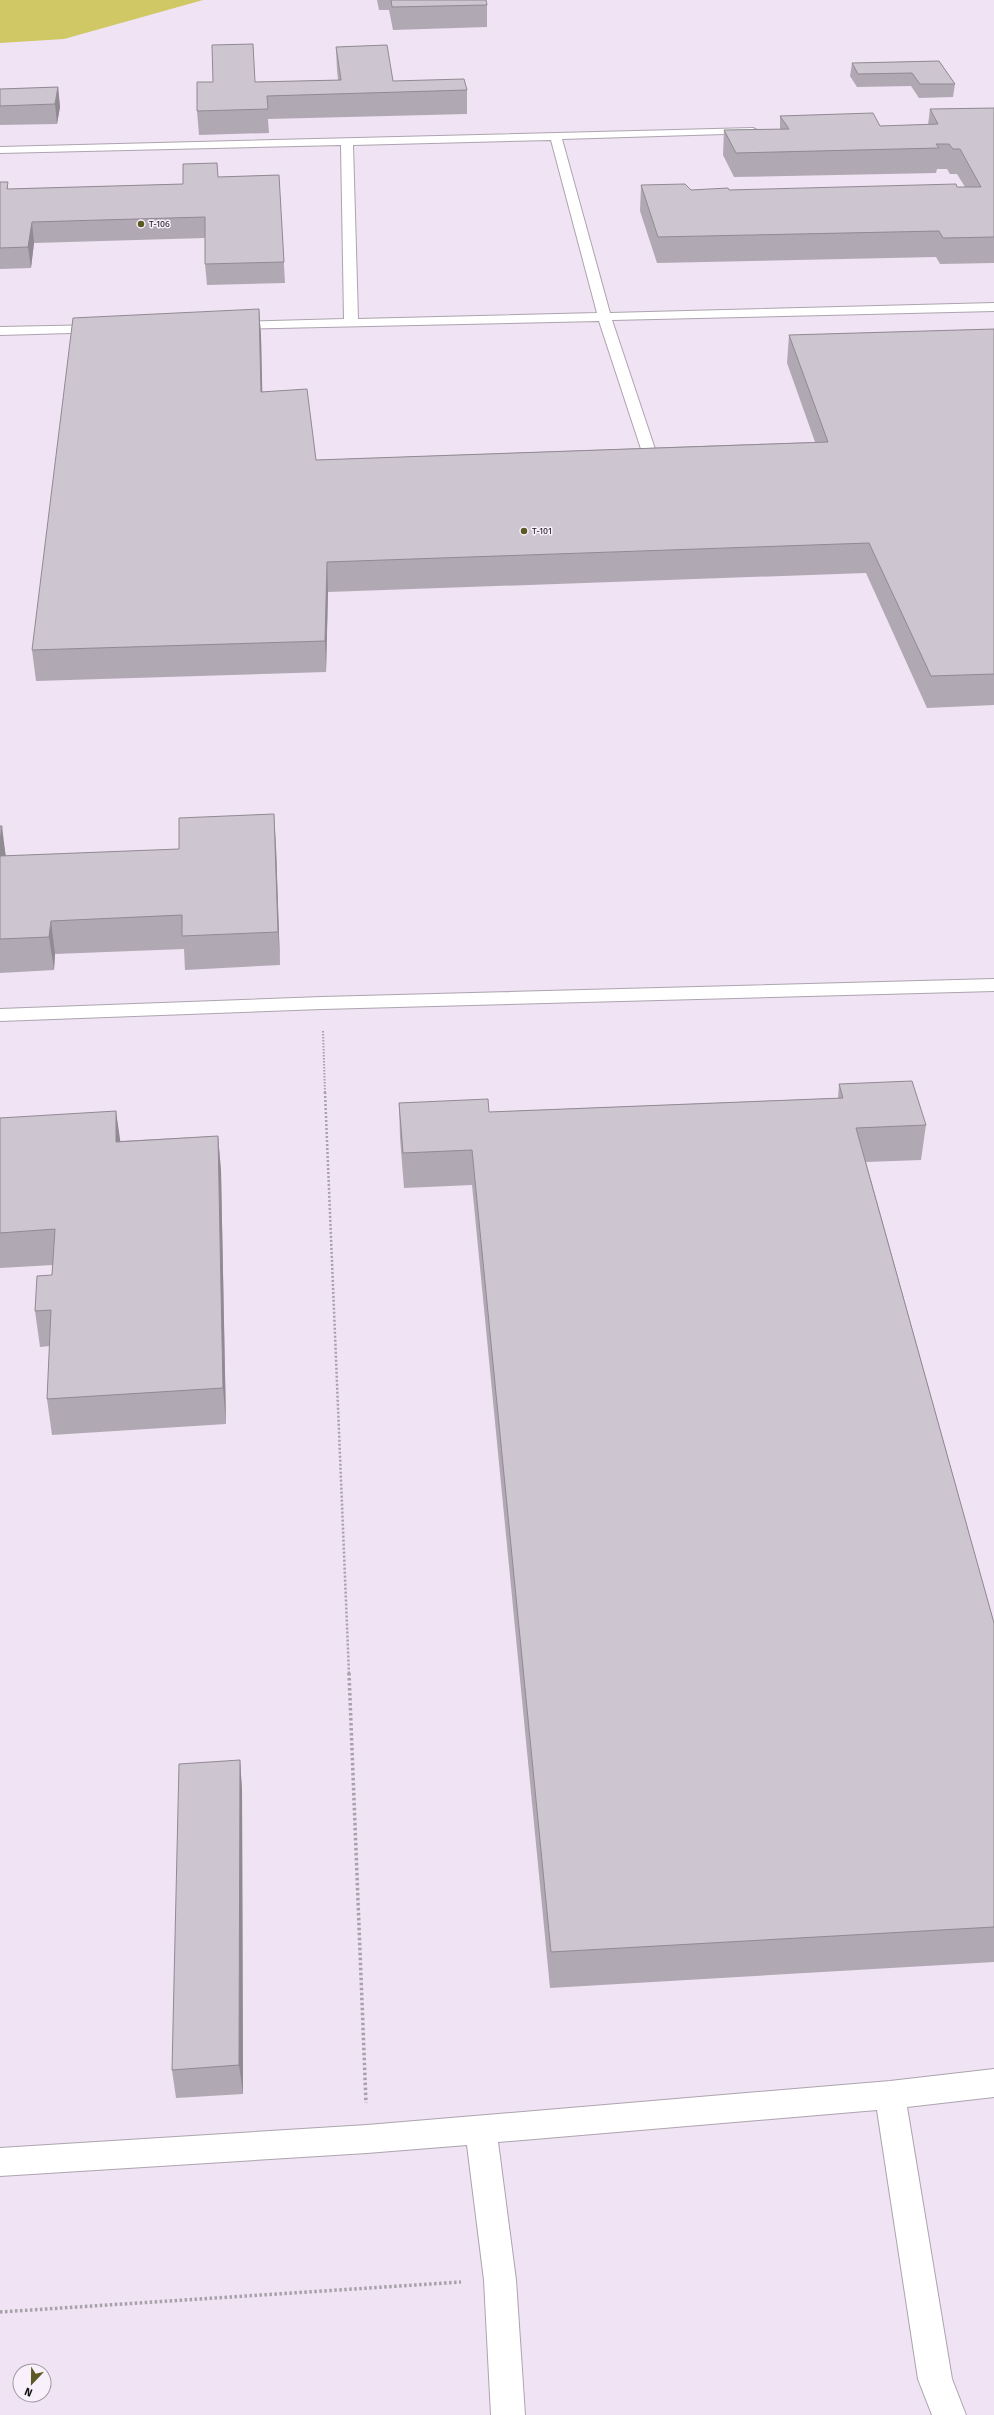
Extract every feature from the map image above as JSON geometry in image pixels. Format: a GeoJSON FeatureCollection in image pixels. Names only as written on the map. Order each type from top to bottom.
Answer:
{"type":"FeatureCollection","features":[{"type":"Feature","properties":{"kind":"street"},"geometry":{"type":"LineString","coordinates":[[0,150],[347,140],[763,131]]}},
{"type":"Feature","properties":{"kind":"street"},"geometry":{"type":"LineString","coordinates":[[555,136],[604,316],[649,452]]}},
{"type":"Feature","properties":{"kind":"street"},"geometry":{"type":"LineString","coordinates":[[347,140],[351,323]]}},
{"type":"Feature","properties":{"kind":"street"},"geometry":{"type":"LineString","coordinates":[[215,326],[994,307]]}},
{"type":"Feature","properties":{"kind":"street"},"geometry":{"type":"LineString","coordinates":[[0,331],[112,328]]}},
{"type":"Feature","properties":{"kind":"street"},"geometry":{"type":"LineString","coordinates":[[0,1015],[322,1003],[994,985]]}},
{"type":"Feature","properties":{"kind":"street"},"geometry":{"type":"LineString","coordinates":[[0,2162],[367,2139],[481,2130],[890,2095],[994,2083]]}},
{"type":"Feature","properties":{"kind":"street"},"geometry":{"type":"LineString","coordinates":[[890,2095],[934,2379],[949,2415]]}},
{"type":"Feature","properties":{"kind":"street"},"geometry":{"type":"LineString","coordinates":[[481,2130],[500,2280],[508,2415]]}},
{"type":"Feature","properties":{"kind":"path"},"geometry":{"type":"LineString","coordinates":[[322,1003],[367,2139]]}},
{"type":"Feature","properties":{"kind":"path"},"geometry":{"type":"LineString","coordinates":[[0,2312],[500,2280]]}},
{"type":"Feature","properties":{"kind":"shaded area"},"geometry":{"type":"Polygon","coordinates":[[[0,0],[994,0],[994,2415],[0,2415],[0,0]]]}},
{"type":"Feature","properties":{"kind":"shaded area"},"geometry":{"type":"Polygon","coordinates":[[[0,0],[203,0],[64,39],[0,43],[0,0]]]}},
{"type":"Feature","properties":{"kind":"building"},"geometry":{"type":"Polygon","coordinates":[[[391,0],[486,0],[487,5],[392,7],[391,0]]]}},
{"type":"Feature","properties":{"kind":"building"},"geometry":{"type":"Polygon","coordinates":[[[253,44],[255,82],[341,80],[336,47],[387,45],[393,81],[464,79],[467,90],[267,96],[268,109],[197,111],[197,82],[213,82],[212,45],[253,44]]]}},
{"type":"Feature","properties":{"kind":"building"},"geometry":{"type":"Polygon","coordinates":[[[939,61],[955,84],[920,84],[912,73],[858,74],[852,63],[939,61]]]}},
{"type":"Feature","properties":{"kind":"building"},"geometry":{"type":"Polygon","coordinates":[[[58,87],[55,104],[0,106],[0,89],[58,87]]]}},
{"type":"Feature","properties":{"kind":"building"},"geometry":{"type":"Polygon","coordinates":[[[994,108],[994,237],[943,238],[939,231],[658,237],[641,185],[685,184],[691,190],[956,184],[957,187],[981,187],[960,149],[953,149],[949,144],[936,144],[939,148],[736,153],[724,130],[789,129],[780,116],[873,113],[880,126],[938,124],[930,109],[994,108]]]}},
{"type":"Feature","properties":{"kind":"building","name":"Т-106"},"geometry":{"type":"Polygon","coordinates":[[[217,163],[218,177],[279,175],[284,262],[205,264],[205,217],[32,222],[28,247],[0,248],[0,182],[8,182],[7,189],[183,184],[183,164],[217,163]]]}},
{"type":"Feature","properties":{"kind":"building","name":"Т-101"},"geometry":{"type":"Polygon","coordinates":[[[259,309],[261,392],[307,389],[316,460],[828,442],[789,335],[994,329],[994,674],[931,676],[869,543],[327,562],[325,641],[32,650],[73,318],[259,309]]]}},
{"type":"Feature","properties":{"kind":"building"},"geometry":{"type":"Polygon","coordinates":[[[274,814],[278,932],[182,936],[182,915],[51,921],[49,937],[0,939],[0,856],[179,849],[179,818],[274,814]]]}},
{"type":"Feature","properties":{"kind":"building"},"geometry":{"type":"Polygon","coordinates":[[[0,826],[2,826],[0,843],[0,826]]]}},
{"type":"Feature","properties":{"kind":"building"},"geometry":{"type":"Polygon","coordinates":[[[912,1081],[926,1125],[856,1128],[994,1623],[994,1927],[551,1952],[472,1150],[403,1153],[399,1103],[488,1099],[489,1112],[843,1098],[839,1084],[912,1081]]]}},
{"type":"Feature","properties":{"kind":"building"},"geometry":{"type":"Polygon","coordinates":[[[116,1111],[116,1142],[218,1136],[223,1388],[47,1399],[51,1310],[35,1311],[37,1276],[52,1275],[55,1229],[0,1233],[0,1118],[116,1111]]]}},
{"type":"Feature","properties":{"kind":"building"},"geometry":{"type":"Polygon","coordinates":[[[240,1760],[239,2065],[172,2070],[179,1764],[240,1760]]]}},
{"type":"Feature","properties":{"kind":"place","name":"Т-106"},"geometry":{"type":"Point","coordinates":[141,224]}},
{"type":"Feature","properties":{"kind":"place","name":"Т-101"},"geometry":{"type":"Point","coordinates":[524,531]}}]}
